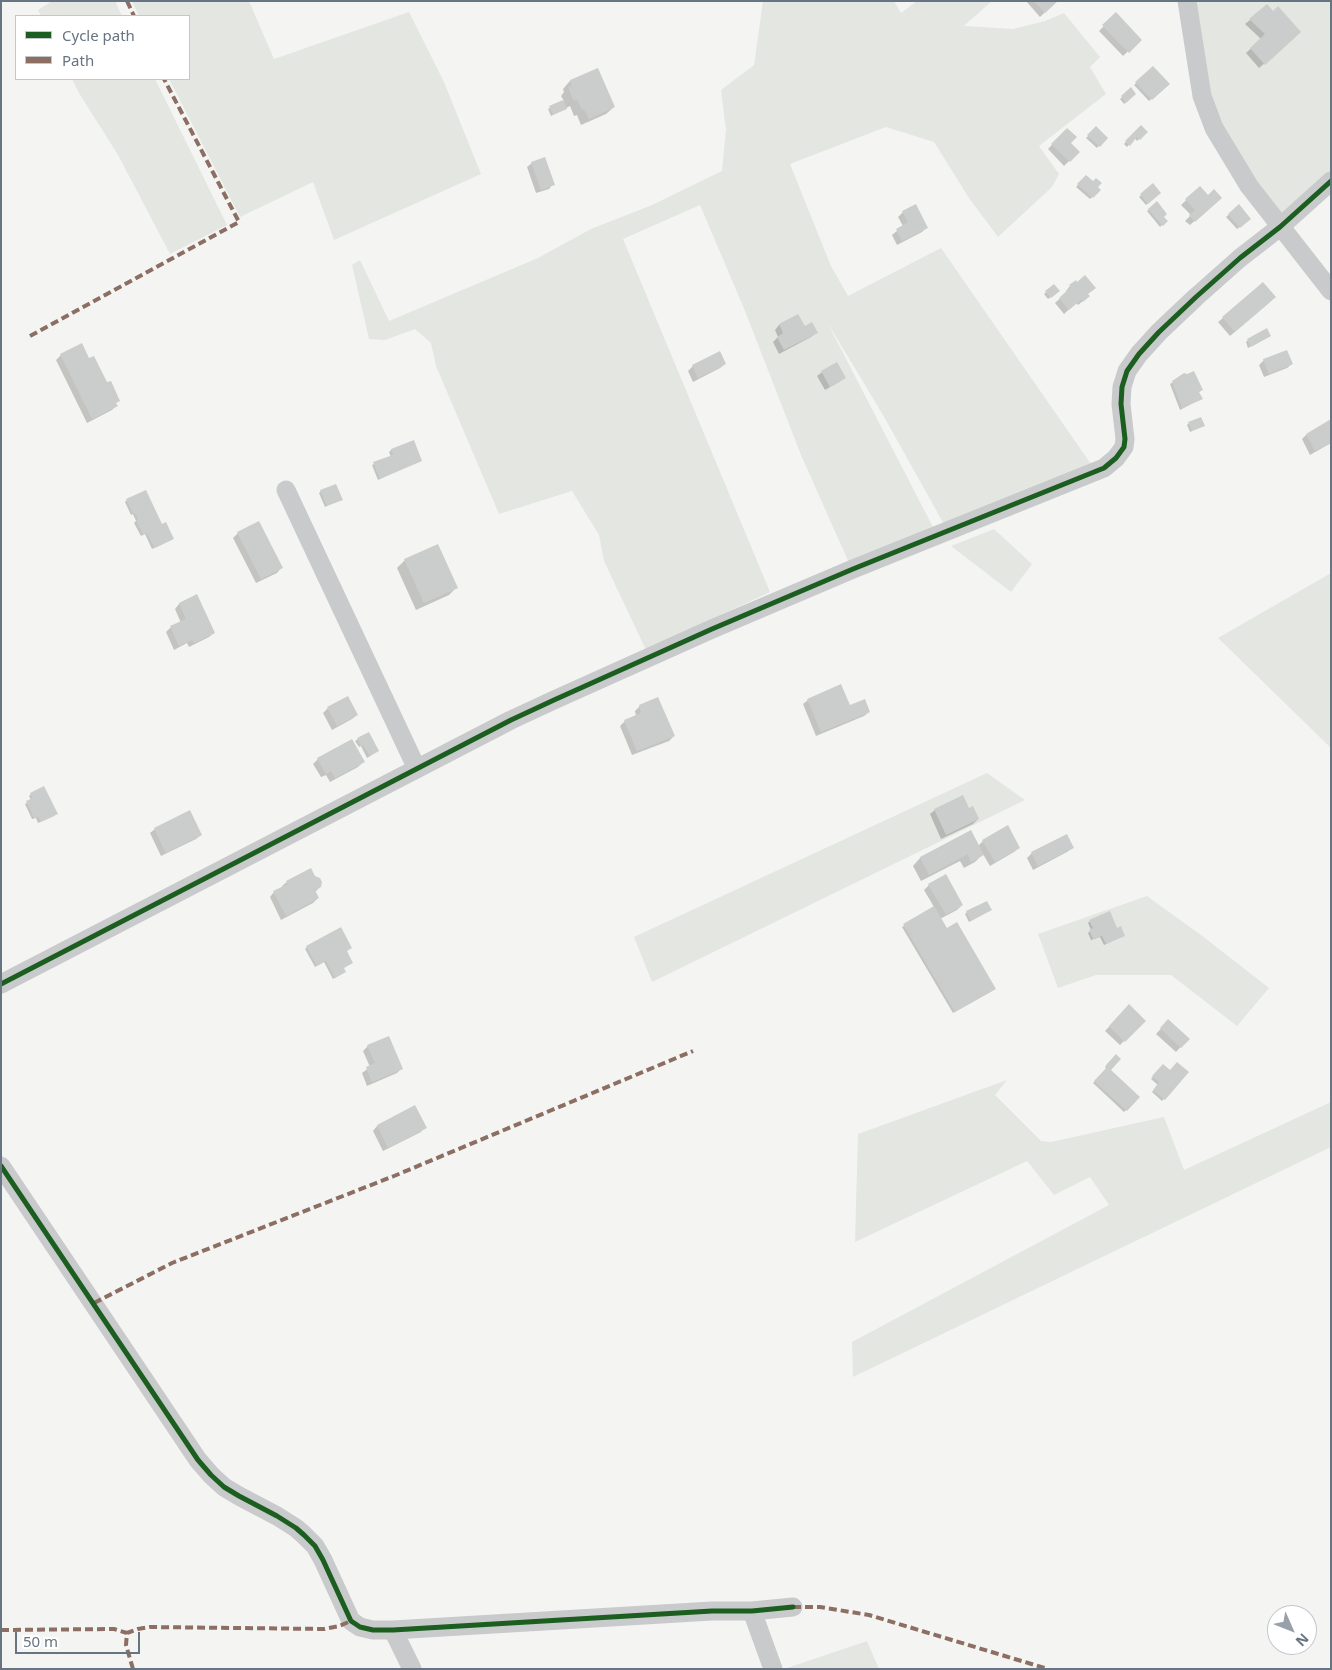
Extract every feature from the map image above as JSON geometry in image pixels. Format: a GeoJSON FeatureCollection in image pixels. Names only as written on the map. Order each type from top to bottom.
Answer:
{"type":"FeatureCollection","features":[{"type":"Feature","properties":{"kind":"street"},"geometry":{"type":"LineString","coordinates":[[1187,1],[1202,96],[1209,118],[1241,175],[1331,291]]}},
{"type":"Feature","properties":{"kind":"street"},"geometry":{"type":"LineString","coordinates":[[1,984],[511,720],[712,629],[853,569],[1104,468],[1116,458],[1124,447],[1125,439],[1121,404],[1122,388],[1127,371],[1132,363],[1159,332],[1189,303],[1240,258],[1280,227],[1331,181]]}},
{"type":"Feature","properties":{"kind":"street"},"geometry":{"type":"LineString","coordinates":[[286,490],[417,769]]}},
{"type":"Feature","properties":{"kind":"street"},"geometry":{"type":"LineString","coordinates":[[1,1166],[185,1441],[211,1476],[239,1496],[296,1528],[315,1546],[351,1621],[360,1627],[374,1630],[394,1630],[712,1611],[752,1611],[793,1607]]}},
{"type":"Feature","properties":{"kind":"street"},"geometry":{"type":"LineString","coordinates":[[752,1611],[773,1669]]}},
{"type":"Feature","properties":{"kind":"street"},"geometry":{"type":"LineString","coordinates":[[394,1630],[412,1669]]}},
{"type":"Feature","properties":{"kind":"shaded area"},"geometry":{"type":"Polygon","coordinates":[[[52,1],[115,1],[122,15],[40,15],[38,10],[52,1]]]}},
{"type":"Feature","properties":{"kind":"shaded area"},"geometry":{"type":"Polygon","coordinates":[[[132,1],[249,1],[274,59],[409,12],[444,82],[481,174],[334,240],[313,182],[240,217],[170,80],[190,80],[190,15],[139,15],[132,1]]]}},
{"type":"Feature","properties":{"kind":"shaded area"},"geometry":{"type":"Polygon","coordinates":[[[763,1],[894,1],[901,13],[917,1],[992,1],[964,26],[1013,29],[1045,21],[1064,13],[1100,57],[1090,67],[1106,94],[1039,146],[1059,174],[1052,187],[998,237],[969,198],[934,142],[886,127],[790,164],[831,266],[848,296],[941,248],[1093,467],[945,526],[883,415],[827,322],[935,531],[849,563],[801,455],[745,311],[700,205],[623,239],[770,592],[646,650],[604,561],[599,535],[572,491],[499,514],[436,366],[431,343],[415,329],[385,340],[369,339],[352,265],[360,260],[389,321],[538,258],[591,229],[652,205],[722,171],[726,130],[721,90],[754,65],[763,1]]]}},
{"type":"Feature","properties":{"kind":"shaded area"},"geometry":{"type":"Polygon","coordinates":[[[1195,1],[1331,1],[1331,189],[1289,225],[1228,142],[1206,91],[1195,1]]]}},
{"type":"Feature","properties":{"kind":"shaded area"},"geometry":{"type":"Polygon","coordinates":[[[72,80],[155,80],[227,225],[170,254],[118,155],[72,80]]]}},
{"type":"Feature","properties":{"kind":"shaded area"},"geometry":{"type":"Polygon","coordinates":[[[994,529],[1032,564],[1011,592],[951,546],[994,529]]]}},
{"type":"Feature","properties":{"kind":"shaded area"},"geometry":{"type":"Polygon","coordinates":[[[1331,573],[1331,748],[1218,638],[1331,573]]]}},
{"type":"Feature","properties":{"kind":"shaded area"},"geometry":{"type":"Polygon","coordinates":[[[987,773],[1025,800],[652,982],[634,937],[987,773]]]}},
{"type":"Feature","properties":{"kind":"shaded area"},"geometry":{"type":"Polygon","coordinates":[[[1147,896],[1269,988],[1237,1026],[1171,975],[1096,975],[1058,988],[1038,934],[1147,896]]]}},
{"type":"Feature","properties":{"kind":"shaded area"},"geometry":{"type":"Polygon","coordinates":[[[1007,1080],[995,1095],[1041,1141],[1051,1142],[1164,1117],[1184,1170],[1331,1102],[1331,1147],[853,1377],[852,1342],[1109,1205],[1090,1177],[1054,1195],[1027,1161],[855,1242],[858,1134],[1007,1080]]]}},
{"type":"Feature","properties":{"kind":"shaded area"},"geometry":{"type":"Polygon","coordinates":[[[867,1641],[879,1669],[784,1669],[867,1641]]]}},
{"type":"Feature","properties":{"kind":"building"},"geometry":{"type":"Polygon","coordinates":[[[1034,1],[1058,1],[1045,13],[1034,1]]]}},
{"type":"Feature","properties":{"kind":"building"},"geometry":{"type":"Polygon","coordinates":[[[1267,4],[1273,11],[1278,6],[1301,32],[1265,65],[1250,48],[1265,34],[1249,19],[1267,4]]]}},
{"type":"Feature","properties":{"kind":"building"},"geometry":{"type":"Polygon","coordinates":[[[1116,12],[1142,40],[1129,53],[1102,25],[1116,12]]]}},
{"type":"Feature","properties":{"kind":"building"},"geometry":{"type":"Polygon","coordinates":[[[1153,66],[1170,84],[1152,100],[1135,82],[1153,66]]]}},
{"type":"Feature","properties":{"kind":"building"},"geometry":{"type":"Polygon","coordinates":[[[598,68],[615,107],[589,119],[577,99],[574,101],[568,87],[572,86],[570,80],[598,68]]]}},
{"type":"Feature","properties":{"kind":"building"},"geometry":{"type":"Polygon","coordinates":[[[1131,87],[1136,94],[1126,103],[1121,96],[1131,87]]]}},
{"type":"Feature","properties":{"kind":"building"},"geometry":{"type":"Polygon","coordinates":[[[563,100],[567,109],[553,115],[549,106],[563,100]]]}},
{"type":"Feature","properties":{"kind":"building"},"geometry":{"type":"Polygon","coordinates":[[[1141,125],[1148,132],[1140,140],[1137,137],[1130,146],[1125,141],[1141,125]]]}},
{"type":"Feature","properties":{"kind":"building"},"geometry":{"type":"Polygon","coordinates":[[[1096,126],[1108,138],[1100,147],[1087,135],[1096,126]]]}},
{"type":"Feature","properties":{"kind":"building"},"geometry":{"type":"Polygon","coordinates":[[[1067,128],[1077,137],[1071,143],[1080,152],[1070,162],[1051,144],[1067,128]]]}},
{"type":"Feature","properties":{"kind":"building"},"geometry":{"type":"Polygon","coordinates":[[[545,157],[555,185],[541,190],[531,162],[545,157]]]}},
{"type":"Feature","properties":{"kind":"building"},"geometry":{"type":"Polygon","coordinates":[[[1086,175],[1093,181],[1096,178],[1102,183],[1098,187],[1101,190],[1093,198],[1077,184],[1086,175]]]}},
{"type":"Feature","properties":{"kind":"building"},"geometry":{"type":"Polygon","coordinates":[[[1153,183],[1161,193],[1148,204],[1140,194],[1153,183]]]}},
{"type":"Feature","properties":{"kind":"building"},"geometry":{"type":"Polygon","coordinates":[[[1200,186],[1208,195],[1214,189],[1222,198],[1195,222],[1189,215],[1195,210],[1185,199],[1200,186]]]}},
{"type":"Feature","properties":{"kind":"building"},"geometry":{"type":"Polygon","coordinates":[[[1157,201],[1167,214],[1164,217],[1168,221],[1163,226],[1148,209],[1157,201]]]}},
{"type":"Feature","properties":{"kind":"building"},"geometry":{"type":"Polygon","coordinates":[[[916,204],[928,228],[902,241],[896,229],[908,222],[902,211],[916,204]]]}},
{"type":"Feature","properties":{"kind":"building"},"geometry":{"type":"Polygon","coordinates":[[[1239,204],[1251,219],[1240,228],[1228,214],[1239,204]]]}},
{"type":"Feature","properties":{"kind":"building"},"geometry":{"type":"Polygon","coordinates":[[[1085,275],[1096,288],[1088,294],[1090,296],[1083,302],[1082,299],[1069,310],[1059,298],[1071,287],[1069,285],[1076,280],[1077,282],[1085,275]]]}},
{"type":"Feature","properties":{"kind":"building"},"geometry":{"type":"Polygon","coordinates":[[[1263,282],[1276,297],[1235,332],[1222,317],[1263,282]]]}},
{"type":"Feature","properties":{"kind":"building"},"geometry":{"type":"Polygon","coordinates":[[[1054,284],[1060,291],[1051,298],[1045,291],[1054,284]]]}},
{"type":"Feature","properties":{"kind":"building"},"geometry":{"type":"Polygon","coordinates":[[[798,314],[805,326],[812,322],[818,333],[784,350],[777,337],[783,333],[779,324],[798,314]]]}},
{"type":"Feature","properties":{"kind":"building"},"geometry":{"type":"Polygon","coordinates":[[[1267,328],[1271,336],[1251,347],[1247,339],[1267,328]]]}},
{"type":"Feature","properties":{"kind":"building"},"geometry":{"type":"Polygon","coordinates":[[[82,343],[89,358],[94,356],[107,382],[111,381],[120,401],[116,403],[118,406],[92,419],[60,354],[82,343]]]}},
{"type":"Feature","properties":{"kind":"building"},"geometry":{"type":"Polygon","coordinates":[[[1287,350],[1293,364],[1269,374],[1263,359],[1287,350]]]}},
{"type":"Feature","properties":{"kind":"building"},"geometry":{"type":"Polygon","coordinates":[[[720,351],[726,364],[698,378],[692,365],[720,351]]]}},
{"type":"Feature","properties":{"kind":"building"},"geometry":{"type":"Polygon","coordinates":[[[837,362],[846,378],[830,387],[821,371],[837,362]]]}},
{"type":"Feature","properties":{"kind":"building"},"geometry":{"type":"Polygon","coordinates":[[[1194,371],[1203,390],[1199,392],[1203,399],[1182,408],[1172,381],[1184,373],[1187,374],[1194,371]]]}},
{"type":"Feature","properties":{"kind":"building"},"geometry":{"type":"Polygon","coordinates":[[[1201,417],[1205,426],[1192,431],[1188,422],[1201,417]]]}},
{"type":"Feature","properties":{"kind":"building"},"geometry":{"type":"Polygon","coordinates":[[[1331,419],[1331,443],[1315,451],[1306,434],[1331,419]]]}},
{"type":"Feature","properties":{"kind":"building"},"geometry":{"type":"Polygon","coordinates":[[[414,440],[422,461],[380,479],[373,462],[393,455],[391,449],[414,440]]]}},
{"type":"Feature","properties":{"kind":"building"},"geometry":{"type":"Polygon","coordinates":[[[336,484],[343,500],[327,506],[320,490],[336,484]]]}},
{"type":"Feature","properties":{"kind":"building"},"geometry":{"type":"Polygon","coordinates":[[[146,490],[162,524],[166,522],[174,539],[155,548],[147,533],[143,535],[136,520],[138,519],[135,513],[133,514],[126,499],[146,490]]]}},
{"type":"Feature","properties":{"kind":"building"},"geometry":{"type":"Polygon","coordinates":[[[259,521],[283,568],[261,579],[237,532],[259,521]]]}},
{"type":"Feature","properties":{"kind":"building"},"geometry":{"type":"Polygon","coordinates":[[[438,544],[458,588],[424,603],[404,559],[438,544]]]}},
{"type":"Feature","properties":{"kind":"building"},"geometry":{"type":"Polygon","coordinates":[[[197,594],[215,633],[194,643],[192,640],[179,646],[170,626],[186,619],[179,603],[197,594]]]}},
{"type":"Feature","properties":{"kind":"building"},"geometry":{"type":"Polygon","coordinates":[[[841,684],[850,705],[865,699],[870,712],[821,732],[807,699],[841,684]]]}},
{"type":"Feature","properties":{"kind":"building"},"geometry":{"type":"Polygon","coordinates":[[[348,696],[358,715],[337,726],[327,707],[348,696]]]}},
{"type":"Feature","properties":{"kind":"building"},"geometry":{"type":"Polygon","coordinates":[[[658,697],[675,736],[637,751],[624,720],[641,713],[639,705],[658,697]]]}},
{"type":"Feature","properties":{"kind":"building"},"geometry":{"type":"Polygon","coordinates":[[[369,732],[379,751],[370,756],[357,738],[369,732]]]}},
{"type":"Feature","properties":{"kind":"building"},"geometry":{"type":"Polygon","coordinates":[[[352,739],[365,762],[335,778],[331,771],[326,774],[317,758],[352,739]]]}},
{"type":"Feature","properties":{"kind":"building"},"geometry":{"type":"Polygon","coordinates":[[[44,786],[58,814],[41,822],[38,817],[34,818],[26,801],[33,798],[30,793],[44,786]]]}},
{"type":"Feature","properties":{"kind":"building"},"geometry":{"type":"Polygon","coordinates":[[[963,795],[969,808],[973,806],[979,819],[946,835],[934,809],[963,795]]]}},
{"type":"Feature","properties":{"kind":"building"},"geometry":{"type":"Polygon","coordinates":[[[190,810],[202,835],[166,853],[154,828],[190,810]]]}},
{"type":"Feature","properties":{"kind":"building"},"geometry":{"type":"Polygon","coordinates":[[[1008,825],[1020,848],[995,862],[982,840],[1008,825]]]}},
{"type":"Feature","properties":{"kind":"building"},"geometry":{"type":"Polygon","coordinates":[[[971,830],[984,855],[971,862],[968,854],[929,875],[920,857],[971,830]]]}},
{"type":"Feature","properties":{"kind":"building"},"geometry":{"type":"Polygon","coordinates":[[[1067,834],[1074,848],[1038,866],[1031,852],[1067,834]]]}},
{"type":"Feature","properties":{"kind":"building"},"geometry":{"type":"Polygon","coordinates":[[[311,868],[315,876],[320,878],[322,882],[321,887],[315,890],[319,898],[286,916],[273,891],[288,884],[286,881],[311,868]]]}},
{"type":"Feature","properties":{"kind":"building"},"geometry":{"type":"Polygon","coordinates":[[[946,874],[963,905],[946,915],[928,884],[946,874]]]}},
{"type":"Feature","properties":{"kind":"building"},"geometry":{"type":"Polygon","coordinates":[[[987,901],[992,910],[971,921],[966,911],[987,901]]]}},
{"type":"Feature","properties":{"kind":"building"},"geometry":{"type":"Polygon","coordinates":[[[934,906],[947,928],[957,922],[996,989],[955,1012],[903,924],[934,906]]]}},
{"type":"Feature","properties":{"kind":"building"},"geometry":{"type":"Polygon","coordinates":[[[1110,911],[1117,928],[1121,926],[1125,936],[1106,944],[1102,936],[1093,939],[1089,930],[1093,928],[1089,920],[1110,911]]]}},
{"type":"Feature","properties":{"kind":"building"},"geometry":{"type":"Polygon","coordinates":[[[341,927],[352,948],[347,951],[353,963],[344,968],[346,972],[335,978],[326,961],[317,966],[306,946],[341,927]]]}},
{"type":"Feature","properties":{"kind":"building"},"geometry":{"type":"Polygon","coordinates":[[[1129,1004],[1146,1021],[1125,1042],[1109,1026],[1129,1004]]]}},
{"type":"Feature","properties":{"kind":"building"},"geometry":{"type":"Polygon","coordinates":[[[1168,1019],[1190,1039],[1181,1048],[1160,1028],[1168,1019]]]}},
{"type":"Feature","properties":{"kind":"building"},"geometry":{"type":"Polygon","coordinates":[[[389,1036],[403,1069],[372,1082],[366,1067],[375,1063],[367,1045],[389,1036]]]}},
{"type":"Feature","properties":{"kind":"building"},"geometry":{"type":"Polygon","coordinates":[[[1116,1054],[1121,1059],[1111,1070],[1140,1097],[1127,1111],[1094,1081],[1116,1054]]]}},
{"type":"Feature","properties":{"kind":"building"},"geometry":{"type":"Polygon","coordinates":[[[1177,1062],[1189,1072],[1165,1100],[1153,1090],[1159,1082],[1152,1076],[1163,1064],[1170,1070],[1177,1062]]]}},
{"type":"Feature","properties":{"kind":"building"},"geometry":{"type":"Polygon","coordinates":[[[415,1105],[427,1128],[388,1148],[377,1125],[415,1105]]]}},
{"type":"Feature","properties":{"kind":"marked path"},"geometry":{"type":"LineString","coordinates":[[127,1],[134,15]]}},
{"type":"Feature","properties":{"kind":"marked path"},"geometry":{"type":"LineString","coordinates":[[30,336],[239,222],[165,80]]}},
{"type":"Feature","properties":{"kind":"marked path"},"geometry":{"type":"LineString","coordinates":[[94,1303],[172,1263],[394,1176],[693,1051]]}},
{"type":"Feature","properties":{"kind":"marked path"},"geometry":{"type":"LineString","coordinates":[[793,1607],[820,1607],[869,1615],[1048,1669]]}},
{"type":"Feature","properties":{"kind":"marked path"},"geometry":{"type":"LineString","coordinates":[[133,1669],[126,1645],[127,1633],[138,1629],[150,1627],[324,1629],[351,1621]]}},
{"type":"Feature","properties":{"kind":"marked path"},"geometry":{"type":"LineString","coordinates":[[1,1630],[114,1629],[127,1633]]}},
{"type":"Feature","properties":{"kind":"cycle path"},"geometry":{"type":"LineString","coordinates":[[1,984],[511,720],[712,629],[853,569],[1104,468],[1116,458],[1124,447],[1125,439],[1121,404],[1122,387],[1127,371],[1139,354],[1196,297],[1240,258],[1280,227],[1331,181]]}},
{"type":"Feature","properties":{"kind":"cycle path"},"geometry":{"type":"LineString","coordinates":[[1,1166],[198,1460],[224,1487],[296,1528],[315,1546],[351,1621],[360,1627],[373,1630],[393,1630],[712,1611],[752,1611],[793,1607]]}}]}
